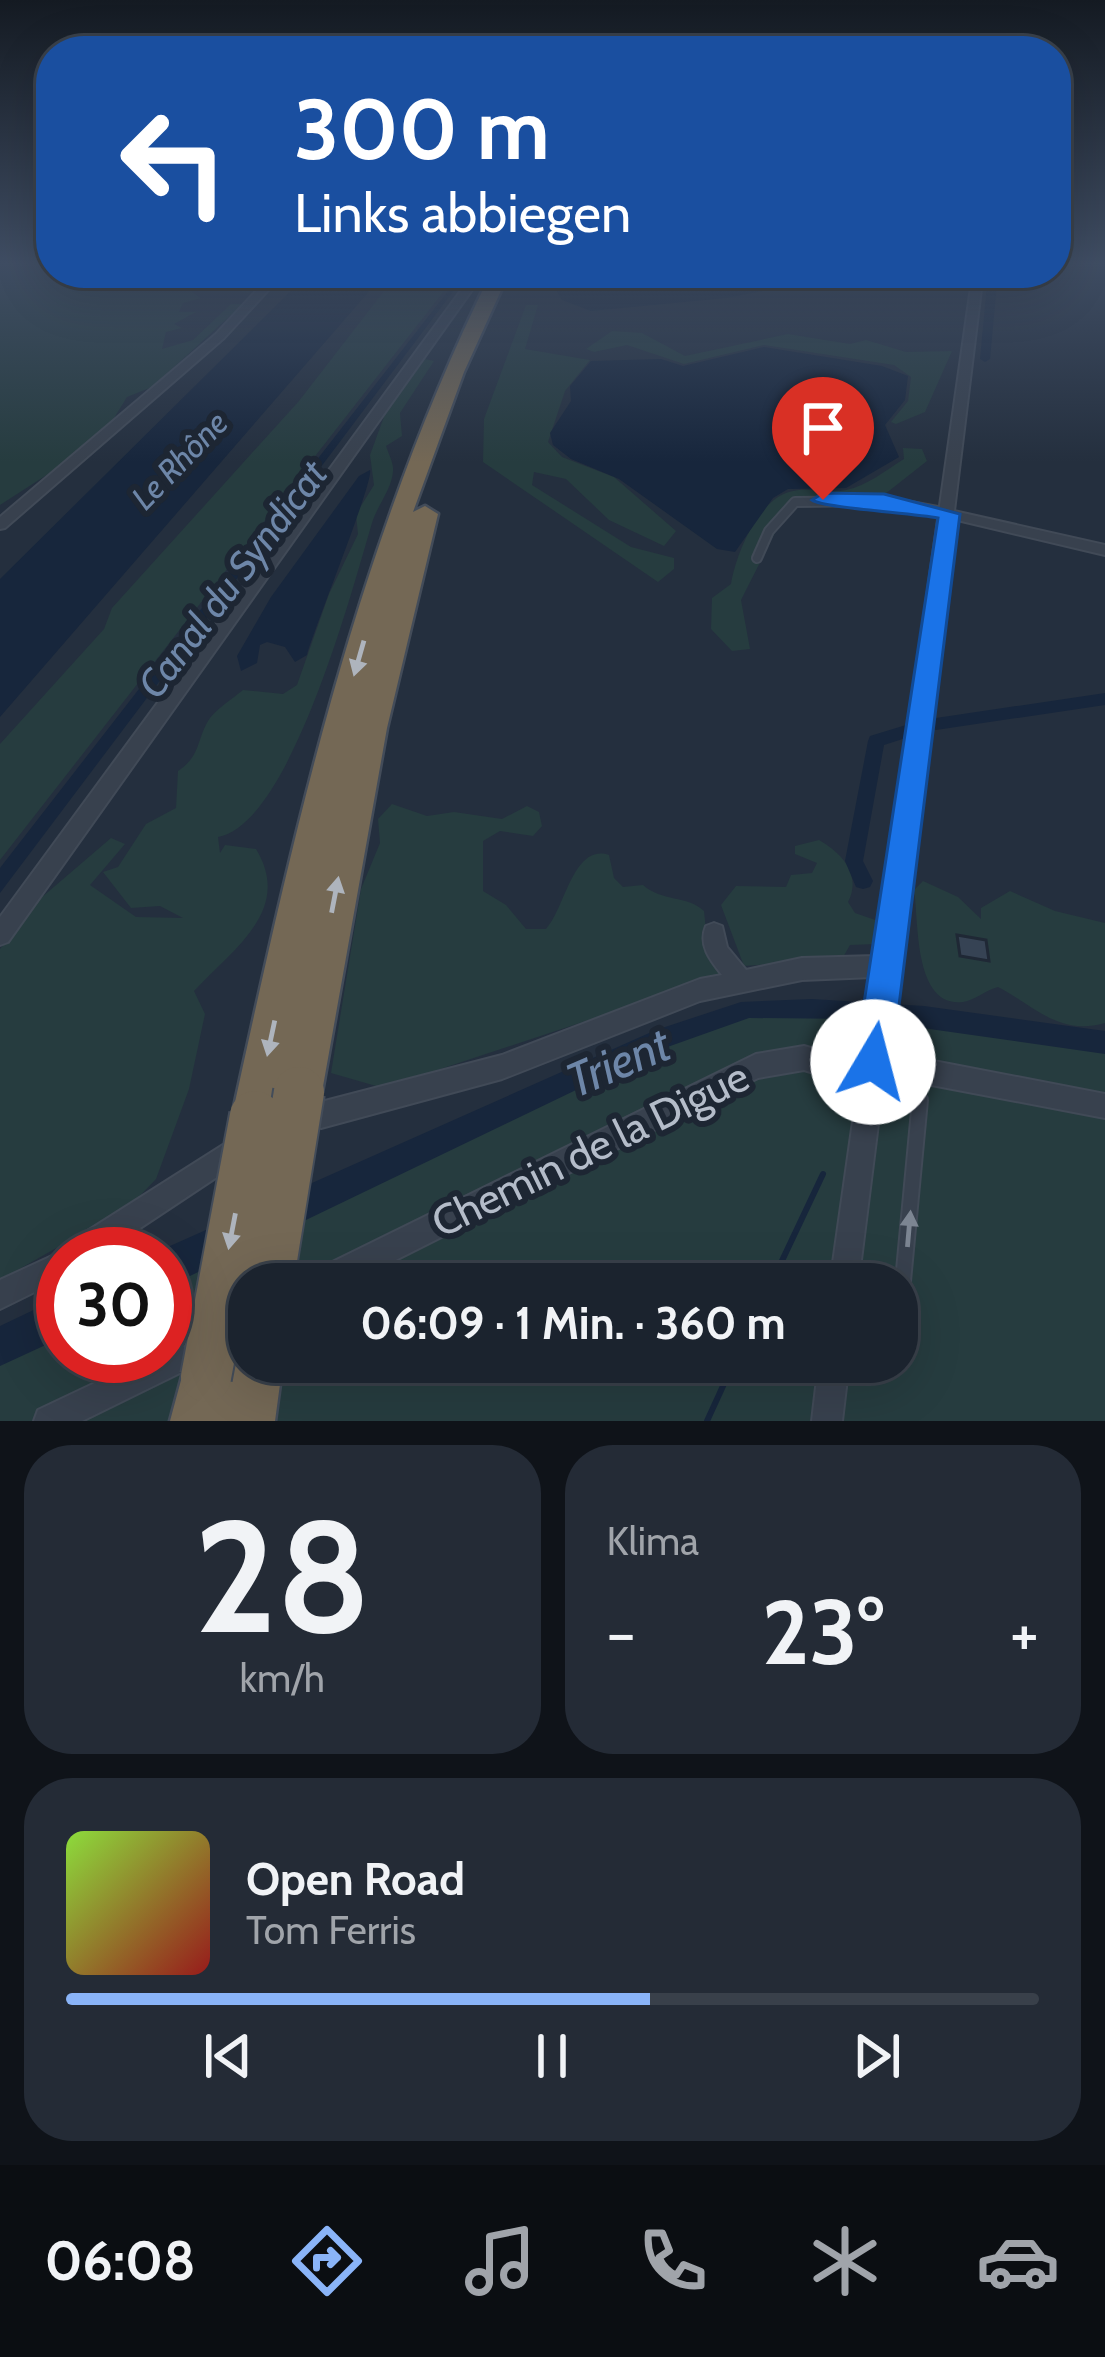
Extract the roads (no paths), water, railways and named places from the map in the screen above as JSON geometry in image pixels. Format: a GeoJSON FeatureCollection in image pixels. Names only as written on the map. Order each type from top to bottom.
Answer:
{"type":"FeatureCollection","features":[{"type":"Feature","properties":{"kind":"highway"},"geometry":{"type":"LineString","coordinates":[[247,1421],[209,1380],[255,1116],[307,870],[372,613],[437,415],[475,329]]}},
{"type":"Feature","properties":{"kind":"highway"},"geometry":{"type":"LineString","coordinates":[[273,1263],[310,1104],[353,806],[404,588],[458,413],[493,329]]}},
{"type":"Feature","properties":{"kind":"street"},"geometry":{"type":"LineString","coordinates":[[0,524],[227,329]]}},
{"type":"Feature","properties":{"kind":"street"},"geometry":{"type":"LineString","coordinates":[[0,935],[438,329]]}},
{"type":"Feature","properties":{"kind":"street"},"geometry":{"type":"LineString","coordinates":[[847,1263],[971,329]]}},
{"type":"Feature","properties":{"kind":"street"},"geometry":{"type":"LineString","coordinates":[[949,514],[1105,550]]}},
{"type":"Feature","properties":{"kind":"street"},"geometry":{"type":"LineString","coordinates":[[714,933],[716,951],[741,981]]}},
{"type":"Feature","properties":{"kind":"street"},"geometry":{"type":"LineString","coordinates":[[310,1104],[502,1067],[662,1001],[741,981],[802,969],[886,973]]}},
{"type":"Feature","properties":{"kind":"street","name":"Chemin de la Digue"},"geometry":{"type":"LineString","coordinates":[[360,1263],[756,1066],[805,1058],[873,1064],[1105,1106]]}},
{"type":"Feature","properties":{"kind":"street"},"geometry":{"type":"LineString","coordinates":[[118,1227],[223,1158]]}},
{"type":"Feature","properties":{"kind":"street"},"geometry":{"type":"LineString","coordinates":[[0,1295],[36,1276]]}},
{"type":"Feature","properties":{"kind":"street"},"geometry":{"type":"LineString","coordinates":[[50,1421],[209,1380]]}},
{"type":"Feature","properties":{"kind":"street"},"geometry":{"type":"LineString","coordinates":[[826,1421],[831,1383]]}},
{"type":"Feature","properties":{"kind":"lane"},"geometry":{"type":"LineString","coordinates":[[757,558],[769,531],[795,502],[884,501],[949,514]]}},
{"type":"Feature","properties":{"kind":"lane"},"geometry":{"type":"LineString","coordinates":[[873,1064],[904,1081],[920,1100],[905,1263]]}},
{"type":"Feature","properties":{"kind":"water","name":"Le Rhône"},"geometry":{"type":"Polygon","coordinates":[[[252,329],[336,329],[0,717],[0,579],[252,329]]]}},
{"type":"Feature","properties":{"kind":"water","name":"Canal du Syndicat"},"geometry":{"type":"Polygon","coordinates":[[[418,329],[425,329],[0,893],[0,868],[418,329]]]}},
{"type":"Feature","properties":{"kind":"water"},"geometry":{"type":"Polygon","coordinates":[[[764,347],[882,366],[908,376],[905,400],[885,425],[899,457],[846,488],[788,489],[773,498],[735,552],[717,549],[619,479],[571,459],[553,445],[550,433],[571,401],[570,386],[591,361],[661,359],[683,366],[764,347]]]}},
{"type":"Feature","properties":{"kind":"water"},"geometry":{"type":"Polygon","coordinates":[[[370,470],[307,655],[295,662],[285,647],[267,642],[260,645],[257,663],[241,671],[237,656],[271,597],[359,476],[370,470]]]}},
{"type":"Feature","properties":{"kind":"water","name":"Trient"},"geometry":{"type":"Polygon","coordinates":[[[812,999],[924,1006],[1105,1031],[1105,1054],[859,1019],[749,1018],[659,1050],[192,1275],[192,1236],[656,1030],[741,1002],[812,999]]]}},
{"type":"Feature","properties":{"kind":"water"},"geometry":{"type":"Polygon","coordinates":[[[36,1309],[36,1349],[0,1366],[0,1326],[36,1309]]]}},
{"type":"Feature","properties":{"kind":"waterway"},"geometry":{"type":"LineString","coordinates":[[985,359],[988,329]]}},
{"type":"Feature","properties":{"kind":"waterway"},"geometry":{"type":"LineString","coordinates":[[936,724],[1105,699]]}},
{"type":"Feature","properties":{"kind":"waterway"},"geometry":{"type":"LineString","coordinates":[[863,881],[854,861],[876,741],[906,731]]}},
{"type":"Feature","properties":{"kind":"waterway"},"geometry":{"type":"LineString","coordinates":[[781,1263],[823,1174]]}},
{"type":"Feature","properties":{"kind":"waterway"},"geometry":{"type":"LineString","coordinates":[[707,1421],[724,1383]]}},
{"type":"Feature","properties":{"kind":"tunnel"},"geometry":{"type":"LineString","coordinates":[[219,1337],[228,1332]]}}]}
